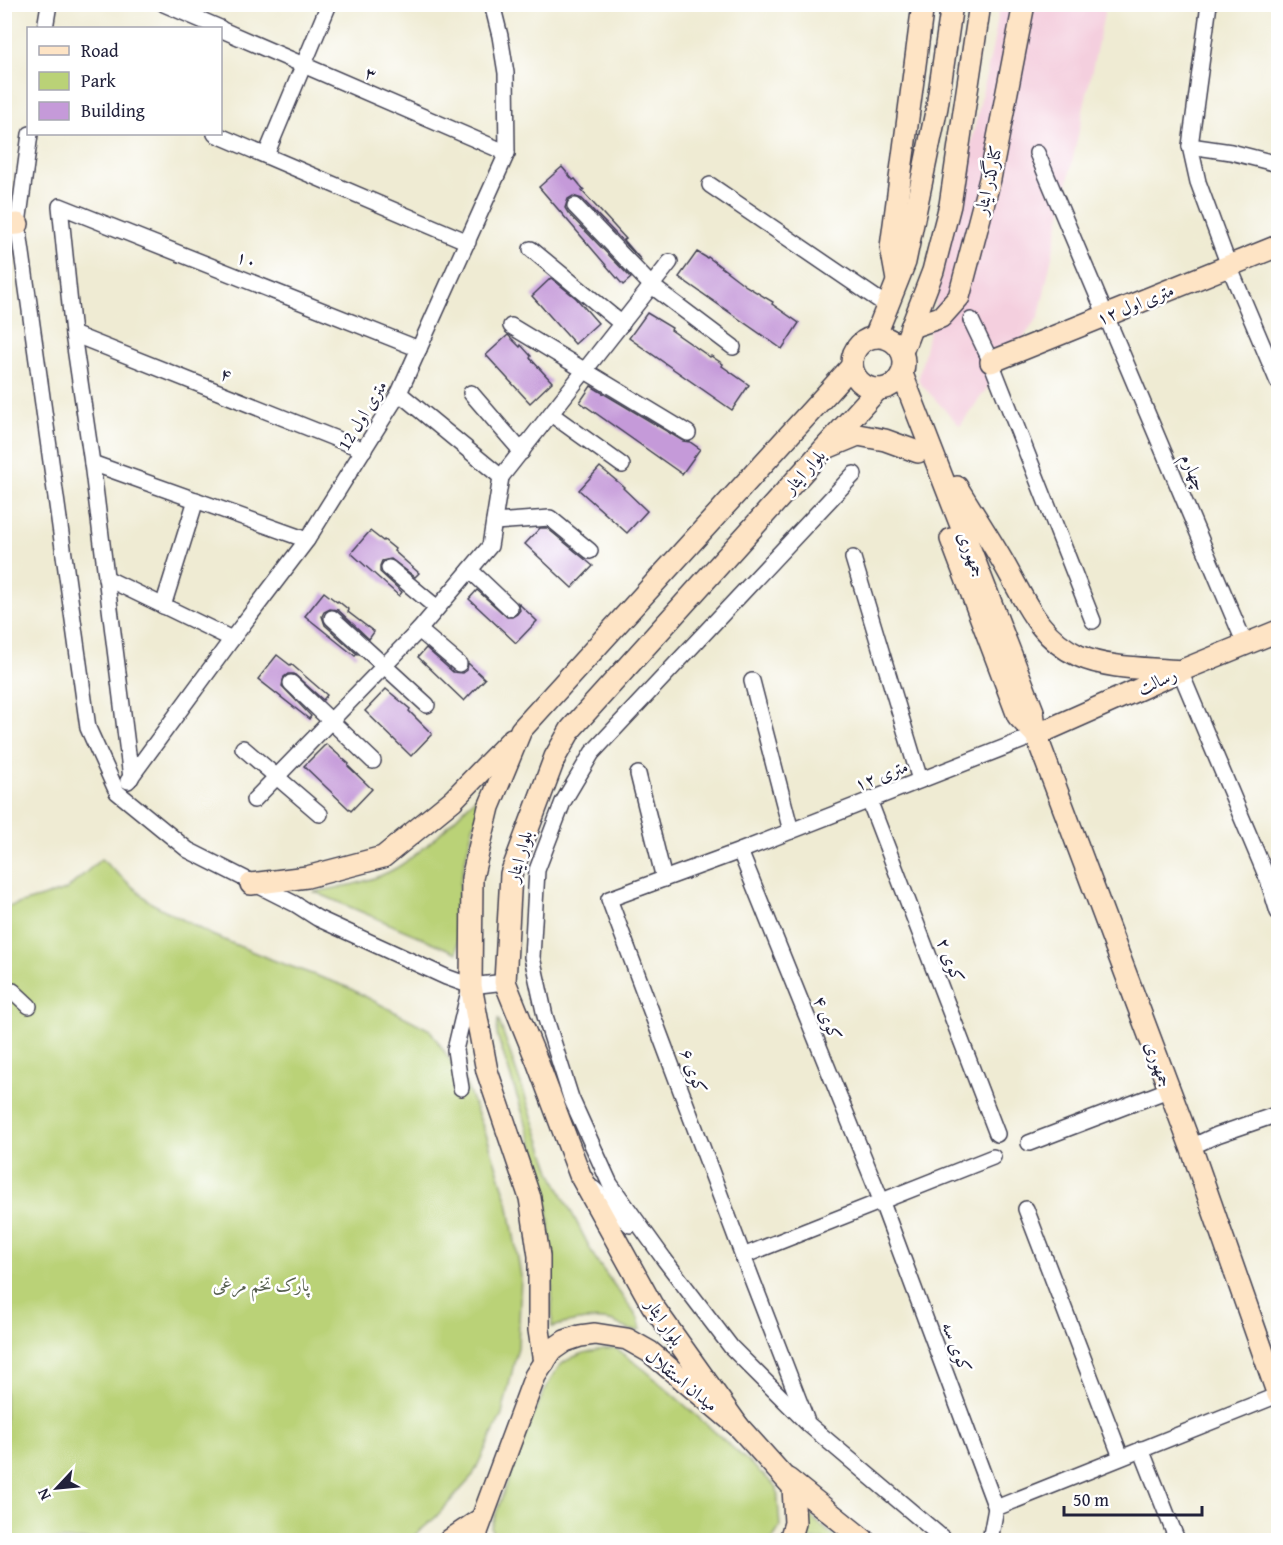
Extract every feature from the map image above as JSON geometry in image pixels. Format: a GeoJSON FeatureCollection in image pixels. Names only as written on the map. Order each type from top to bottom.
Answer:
{"type":"FeatureCollection","features":[{"type":"Feature","properties":{"kind":"main road"},"geometry":{"type":"LineString","coordinates":[[897,286],[891,247],[923,4]]}},
{"type":"Feature","properties":{"kind":"main road"},"geometry":{"type":"LineString","coordinates":[[875,337],[889,307],[905,262],[936,107],[952,4]]}},
{"type":"Feature","properties":{"kind":"main road"},"geometry":{"type":"LineString","coordinates":[[902,352],[933,271],[950,205],[980,4]]}},
{"type":"Feature","properties":{"kind":"main road","name":"کنارگذر ایثار"},"geometry":{"type":"LineString","coordinates":[[911,327],[941,317],[959,297],[990,179],[1024,4]]}},
{"type":"Feature","properties":{"kind":"main road","name":"۱۲ متری اول"},"geometry":{"type":"LineString","coordinates":[[991,362],[1278,246]]}},
{"type":"Feature","properties":{"kind":"main road"},"geometry":{"type":"LineString","coordinates":[[882,337],[894,342],[902,352],[904,360],[890,383],[864,385],[852,366],[855,350],[867,339],[882,337]]}},
{"type":"Feature","properties":{"kind":"main road","name":"بلوار ایثار"},"geometry":{"type":"LineString","coordinates":[[544,1363],[539,1330],[539,1256],[530,1198],[487,1071],[471,986],[472,878],[489,807],[521,730],[852,366]]}},
{"type":"Feature","properties":{"kind":"main road","name":"بلوار ایثار"},"geometry":{"type":"LineString","coordinates":[[738,1427],[652,1305],[580,1175],[505,982],[511,874],[555,758],[571,729],[823,449],[890,383]]}},
{"type":"Feature","properties":{"kind":"main road","name":"جمهوری"},"geometry":{"type":"LineString","coordinates":[[890,383],[923,446],[1018,716],[1036,735],[1191,1147],[1278,1395]]}},
{"type":"Feature","properties":{"kind":"main road"},"geometry":{"type":"LineString","coordinates":[[823,449],[858,435],[923,446],[1003,562],[1032,616],[1056,643],[1081,657],[1107,663],[1180,671]]}},
{"type":"Feature","properties":{"kind":"main road","name":"رسالت"},"geometry":{"type":"LineString","coordinates":[[1036,735],[1180,671],[1278,631]]}},
{"type":"Feature","properties":{"kind":"main road"},"geometry":{"type":"LineString","coordinates":[[251,884],[307,877],[383,857],[453,801],[521,730]]}},
{"type":"Feature","properties":{"kind":"main road","name":"میدان استقلال"},"geometry":{"type":"LineString","coordinates":[[477,1540],[477,1532],[535,1376],[552,1350],[565,1341],[595,1334],[627,1339],[650,1352],[738,1427],[794,1487],[795,1523],[790,1540]]}},
{"type":"Feature","properties":{"kind":"main road"},"geometry":{"type":"LineString","coordinates":[[779,1471],[864,1540]]}},
{"type":"Feature","properties":{"kind":"main road"},"geometry":{"type":"LineString","coordinates":[[450,1540],[482,1519]]}},
{"type":"Feature","properties":{"kind":"street"},"geometry":{"type":"LineString","coordinates":[[45,27],[49,4]]}},
{"type":"Feature","properties":{"kind":"street","name":"۳"},"geometry":{"type":"LineString","coordinates":[[165,4],[216,27]]}},
{"type":"Feature","properties":{"kind":"street"},"geometry":{"type":"LineString","coordinates":[[266,155],[329,4]]}},
{"type":"Feature","properties":{"kind":"street"},"geometry":{"type":"LineString","coordinates":[[1209,4],[1190,146],[1198,182],[1229,266],[1278,382]]}},
{"type":"Feature","properties":{"kind":"street","name":"12 متری اول"},"geometry":{"type":"LineString","coordinates":[[117,792],[131,778],[307,540],[399,393],[507,153],[506,73],[500,36],[488,6]]}},
{"type":"Feature","properties":{"kind":"street","name":"۳"},"geometry":{"type":"LineString","coordinates":[[222,30],[507,153]]}},
{"type":"Feature","properties":{"kind":"street"},"geometry":{"type":"LineString","coordinates":[[30,135],[11,224],[88,729],[117,792],[188,850],[251,884],[296,904],[317,918],[446,977],[471,986],[505,982]]}},
{"type":"Feature","properties":{"kind":"street"},"geometry":{"type":"LineString","coordinates":[[217,135],[468,242]]}},
{"type":"Feature","properties":{"kind":"street"},"geometry":{"type":"LineString","coordinates":[[1190,146],[1232,152],[1278,164]]}},
{"type":"Feature","properties":{"kind":"street","name":"چهارم"},"geometry":{"type":"LineString","coordinates":[[1037,153],[1245,644]]}},
{"type":"Feature","properties":{"kind":"street"},"geometry":{"type":"LineString","coordinates":[[710,185],[889,307]]}},
{"type":"Feature","properties":{"kind":"street","name":"۱۰"},"geometry":{"type":"LineString","coordinates":[[73,334],[60,206],[419,349]]}},
{"type":"Feature","properties":{"kind":"street"},"geometry":{"type":"LineString","coordinates":[[575,206],[652,286],[733,347]]}},
{"type":"Feature","properties":{"kind":"street"},"geometry":{"type":"LineString","coordinates":[[531,249],[622,324]]}},
{"type":"Feature","properties":{"kind":"street"},"geometry":{"type":"LineString","coordinates":[[254,800],[419,630],[490,546],[501,477],[670,262]]}},
{"type":"Feature","properties":{"kind":"street"},"geometry":{"type":"LineString","coordinates":[[971,320],[991,362],[1093,621]]}},
{"type":"Feature","properties":{"kind":"street"},"geometry":{"type":"LineString","coordinates":[[511,326],[688,433]]}},
{"type":"Feature","properties":{"kind":"street"},"geometry":{"type":"LineString","coordinates":[[73,334],[92,463],[131,778]]}},
{"type":"Feature","properties":{"kind":"street","name":"۴"},"geometry":{"type":"LineString","coordinates":[[73,334],[364,450]]}},
{"type":"Feature","properties":{"kind":"street"},"geometry":{"type":"LineString","coordinates":[[399,393],[501,477]]}},
{"type":"Feature","properties":{"kind":"street"},"geometry":{"type":"LineString","coordinates":[[471,393],[522,452]]}},
{"type":"Feature","properties":{"kind":"street"},"geometry":{"type":"LineString","coordinates":[[551,414],[622,465]]}},
{"type":"Feature","properties":{"kind":"street"},"geometry":{"type":"LineString","coordinates":[[92,463],[307,540]]}},
{"type":"Feature","properties":{"kind":"street"},"geometry":{"type":"LineString","coordinates":[[854,474],[592,753],[563,802],[537,870],[532,957],[545,1016],[571,1098],[610,1184],[731,1347],[808,1424],[945,1540]]}},
{"type":"Feature","properties":{"kind":"street"},"geometry":{"type":"LineString","coordinates":[[163,606],[196,500]]}},
{"type":"Feature","properties":{"kind":"street"},"geometry":{"type":"LineString","coordinates":[[494,522],[550,518],[590,551]]}},
{"type":"Feature","properties":{"kind":"street"},"geometry":{"type":"LineString","coordinates":[[853,558],[920,780]]}},
{"type":"Feature","properties":{"kind":"street"},"geometry":{"type":"LineString","coordinates":[[389,568],[437,608]]}},
{"type":"Feature","properties":{"kind":"street"},"geometry":{"type":"LineString","coordinates":[[470,570],[510,608]]}},
{"type":"Feature","properties":{"kind":"street"},"geometry":{"type":"LineString","coordinates":[[106,578],[232,639]]}},
{"type":"Feature","properties":{"kind":"street"},"geometry":{"type":"LineString","coordinates":[[332,618],[427,705]]}},
{"type":"Feature","properties":{"kind":"street"},"geometry":{"type":"LineString","coordinates":[[419,630],[459,664]]}},
{"type":"Feature","properties":{"kind":"street"},"geometry":{"type":"LineString","coordinates":[[1180,671],[1273,878],[1278,912]]}},
{"type":"Feature","properties":{"kind":"street"},"geometry":{"type":"LineString","coordinates":[[753,681],[790,831]]}},
{"type":"Feature","properties":{"kind":"street"},"geometry":{"type":"LineString","coordinates":[[291,683],[373,761]]}},
{"type":"Feature","properties":{"kind":"street","name":"۱۲ متری"},"geometry":{"type":"LineString","coordinates":[[609,899],[740,851],[1036,735]]}},
{"type":"Feature","properties":{"kind":"street"},"geometry":{"type":"LineString","coordinates":[[243,748],[320,814]]}},
{"type":"Feature","properties":{"kind":"street"},"geometry":{"type":"LineString","coordinates":[[638,774],[664,879]]}},
{"type":"Feature","properties":{"kind":"street","name":"کوی ۲"},"geometry":{"type":"LineString","coordinates":[[869,800],[997,1134]]}},
{"type":"Feature","properties":{"kind":"street","name":"کوی ۴"},"geometry":{"type":"LineString","coordinates":[[740,851],[880,1200]]}},
{"type":"Feature","properties":{"kind":"street","name":"کوی ۶"},"geometry":{"type":"LineString","coordinates":[[609,899],[742,1256],[808,1424]]}},
{"type":"Feature","properties":{"kind":"street"},"geometry":{"type":"LineString","coordinates":[[461,1088],[455,1050],[471,986]]}},
{"type":"Feature","properties":{"kind":"street"},"geometry":{"type":"LineString","coordinates":[[13,991],[29,1006]]}},
{"type":"Feature","properties":{"kind":"street"},"geometry":{"type":"LineString","coordinates":[[1029,1143],[1168,1090]]}},
{"type":"Feature","properties":{"kind":"street"},"geometry":{"type":"LineString","coordinates":[[1191,1147],[1278,1114]]}},
{"type":"Feature","properties":{"kind":"street"},"geometry":{"type":"LineString","coordinates":[[742,1256],[993,1157]]}},
{"type":"Feature","properties":{"kind":"street"},"geometry":{"type":"LineString","coordinates":[[580,1175],[664,1259]]}},
{"type":"Feature","properties":{"kind":"street","name":"کوی سه"},"geometry":{"type":"LineString","coordinates":[[880,1200],[996,1508]]}},
{"type":"Feature","properties":{"kind":"street"},"geometry":{"type":"LineString","coordinates":[[1026,1209],[1121,1457]]}},
{"type":"Feature","properties":{"kind":"street"},"geometry":{"type":"LineString","coordinates":[[990,1540],[996,1508],[1278,1395]]}},
{"type":"Feature","properties":{"kind":"street"},"geometry":{"type":"LineString","coordinates":[[1141,1449],[1177,1540]]}},
{"type":"Feature","properties":{"kind":"shaded area"},"geometry":{"type":"Polygon","coordinates":[[[1000,5],[1106,5],[1039,316],[960,426],[918,381],[1000,5]]]}},
{"type":"Feature","properties":{"kind":"green space"},"geometry":{"type":"Polygon","coordinates":[[[490,783],[473,827],[460,883],[457,953],[315,892],[368,880],[398,867],[457,817],[490,783]]]}},
{"type":"Feature","properties":{"kind":"green space","name":"پارک تخم مرغی"},"geometry":{"type":"Polygon","coordinates":[[[101,859],[151,903],[212,935],[345,986],[430,1030],[465,1082],[486,1134],[508,1202],[521,1276],[518,1347],[502,1414],[472,1477],[435,1518],[409,1540],[5,1540],[4,908],[66,890],[101,859]]]}},
{"type":"Feature","properties":{"kind":"green space"},"geometry":{"type":"Polygon","coordinates":[[[498,1018],[552,1174],[596,1260],[638,1318],[641,1330],[632,1330],[610,1321],[596,1320],[552,1327],[552,1252],[544,1179],[497,1035],[498,1018]]]}},
{"type":"Feature","properties":{"kind":"green space"},"geometry":{"type":"Polygon","coordinates":[[[615,1348],[645,1370],[777,1487],[780,1527],[772,1540],[494,1540],[491,1527],[534,1414],[554,1373],[563,1363],[575,1356],[595,1350],[615,1348]]]}},
{"type":"Feature","properties":{"kind":"green space"},"geometry":{"type":"Polygon","coordinates":[[[807,1513],[838,1540],[799,1540],[807,1513]]]}},
{"type":"Feature","properties":{"kind":"building"},"geometry":{"type":"Polygon","coordinates":[[[562,167],[573,180],[575,179],[584,190],[582,191],[626,239],[624,240],[642,261],[582,199],[573,196],[568,199],[565,208],[568,213],[631,278],[623,285],[539,187],[562,167]]]}},
{"type":"Feature","properties":{"kind":"building"},"geometry":{"type":"Polygon","coordinates":[[[697,252],[708,257],[746,286],[773,302],[772,304],[799,323],[782,349],[679,277],[697,252]]]}},
{"type":"Feature","properties":{"kind":"building"},"geometry":{"type":"Polygon","coordinates":[[[551,278],[576,298],[598,323],[575,344],[532,296],[551,278]]]}},
{"type":"Feature","properties":{"kind":"building"},"geometry":{"type":"Polygon","coordinates":[[[647,313],[723,364],[722,366],[749,385],[732,410],[629,338],[647,313]]]}},
{"type":"Feature","properties":{"kind":"building"},"geometry":{"type":"Polygon","coordinates":[[[508,335],[520,347],[521,345],[552,382],[530,403],[486,355],[508,335]]]}},
{"type":"Feature","properties":{"kind":"building"},"geometry":{"type":"Polygon","coordinates":[[[591,386],[700,449],[682,474],[580,402],[591,386]]]}},
{"type":"Feature","properties":{"kind":"building"},"geometry":{"type":"Polygon","coordinates":[[[600,467],[624,487],[647,511],[627,533],[579,490],[600,467]]]}},
{"type":"Feature","properties":{"kind":"building"},"geometry":{"type":"Polygon","coordinates":[[[540,528],[547,528],[593,566],[572,588],[525,544],[540,528]]]}},
{"type":"Feature","properties":{"kind":"building"},"geometry":{"type":"Polygon","coordinates":[[[370,531],[395,549],[394,551],[419,573],[415,577],[391,559],[382,561],[380,572],[402,592],[399,596],[351,553],[370,531]]]}},
{"type":"Feature","properties":{"kind":"building"},"geometry":{"type":"Polygon","coordinates":[[[477,590],[507,617],[517,614],[520,610],[518,603],[537,621],[516,643],[469,599],[477,590]]]}},
{"type":"Feature","properties":{"kind":"building"},"geometry":{"type":"Polygon","coordinates":[[[324,592],[374,632],[369,639],[338,610],[330,609],[324,612],[322,616],[325,625],[357,654],[355,656],[305,616],[324,592]]]}},
{"type":"Feature","properties":{"kind":"building"},"geometry":{"type":"Polygon","coordinates":[[[426,648],[453,672],[463,673],[467,670],[468,663],[485,679],[464,701],[418,657],[426,648]]]}},
{"type":"Feature","properties":{"kind":"building"},"geometry":{"type":"Polygon","coordinates":[[[277,655],[327,695],[323,700],[294,674],[284,677],[282,686],[311,716],[309,719],[258,679],[277,655]]]}},
{"type":"Feature","properties":{"kind":"building"},"geometry":{"type":"Polygon","coordinates":[[[386,689],[410,709],[409,711],[432,734],[411,756],[365,711],[386,689]]]}},
{"type":"Feature","properties":{"kind":"building"},"geometry":{"type":"Polygon","coordinates":[[[326,744],[372,789],[351,811],[304,766],[326,744]]]}}]}
